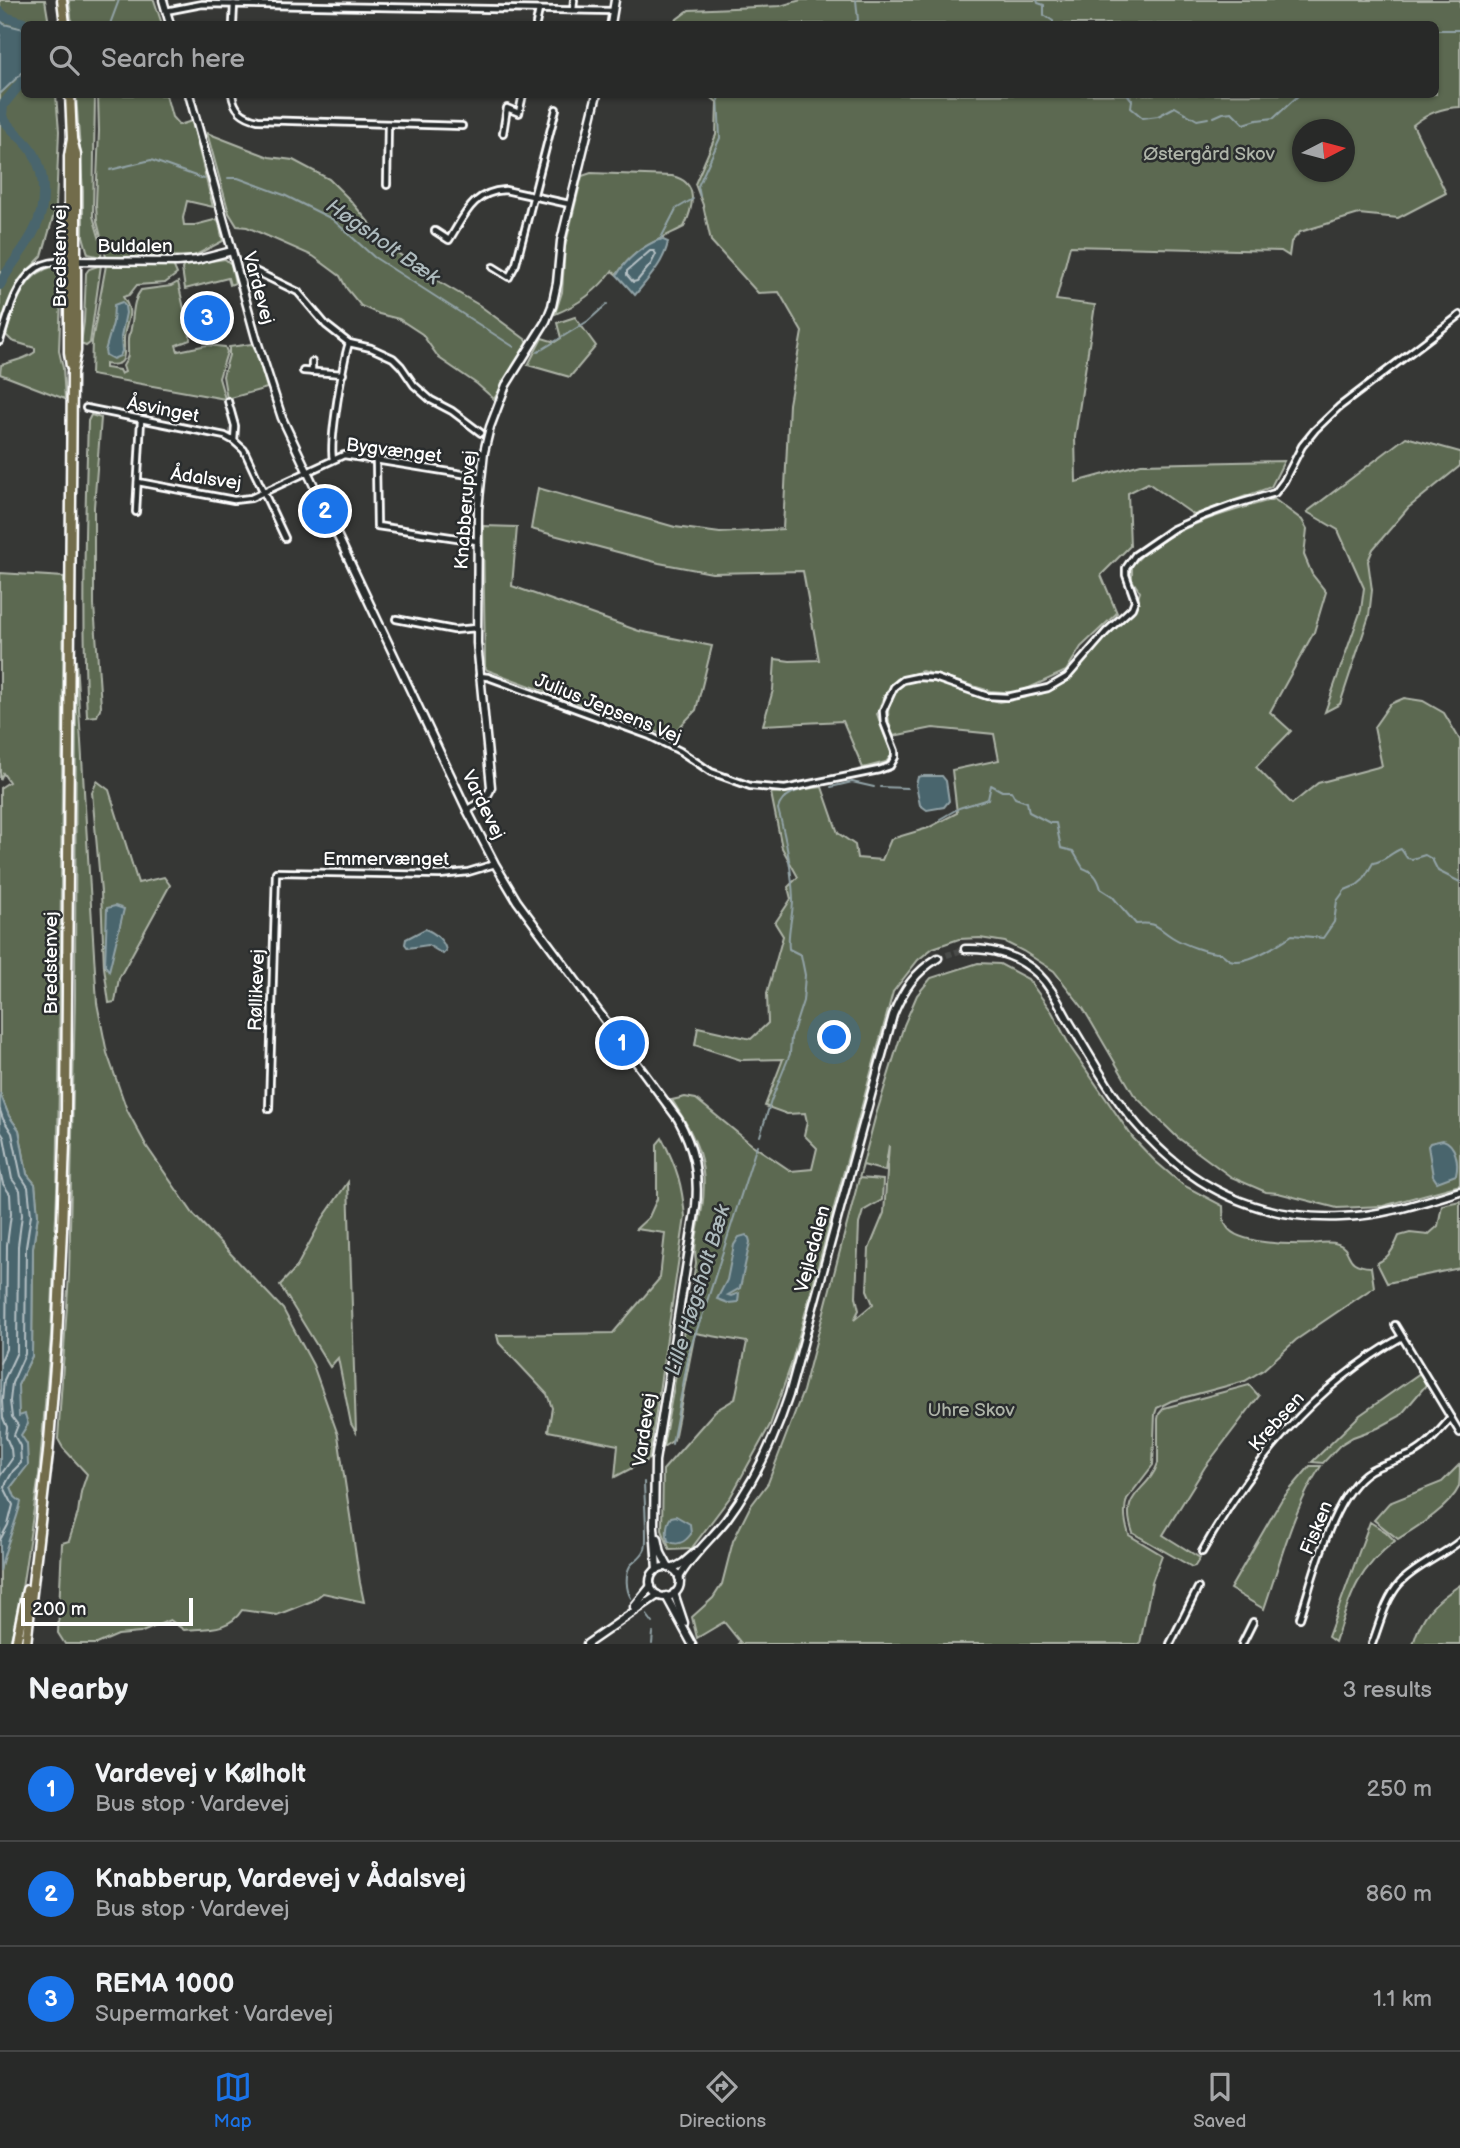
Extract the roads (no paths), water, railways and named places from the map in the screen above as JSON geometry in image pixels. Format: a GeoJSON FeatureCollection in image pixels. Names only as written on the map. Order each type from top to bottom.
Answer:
{"type":"FeatureCollection","features":[{"type":"Feature","properties":{"kind":"highway"},"geometry":{"type":"LineString","coordinates":[[62,0],[65,21]]}},
{"type":"Feature","properties":{"kind":"highway","name":"Bredstenvej"},"geometry":{"type":"LineString","coordinates":[[26,1643],[57,1341],[66,1100],[72,372],[76,351],[69,156],[72,139],[70,98]]}},
{"type":"Feature","properties":{"kind":"highway","name":"Bredstenvej"},"geometry":{"type":"LineString","coordinates":[[16,1644],[35,1553]]}},
{"type":"Feature","properties":{"kind":"street"},"geometry":{"type":"LineString","coordinates":[[163,0],[169,21]]}},
{"type":"Feature","properties":{"kind":"street"},"geometry":{"type":"LineString","coordinates":[[573,10],[574,0]]}},
{"type":"Feature","properties":{"kind":"street"},"geometry":{"type":"LineString","coordinates":[[611,21],[615,0]]}},
{"type":"Feature","properties":{"kind":"street"},"geometry":{"type":"LineString","coordinates":[[166,11],[202,4],[269,2],[613,10]]}},
{"type":"Feature","properties":{"kind":"street"},"geometry":{"type":"LineString","coordinates":[[233,21],[234,4]]}},
{"type":"Feature","properties":{"kind":"street"},"geometry":{"type":"LineString","coordinates":[[537,21],[539,10]]}},
{"type":"Feature","properties":{"kind":"street","name":"Vardevej"},"geometry":{"type":"LineString","coordinates":[[190,98],[264,367],[282,418],[467,810],[495,864],[541,934],[678,1119],[689,1139],[695,1158],[696,1206],[655,1461],[653,1511],[657,1570]]}},
{"type":"Feature","properties":{"kind":"street"},"geometry":{"type":"LineString","coordinates":[[233,98],[235,107],[248,118],[462,126]]}},
{"type":"Feature","properties":{"kind":"street"},"geometry":{"type":"LineString","coordinates":[[503,134],[507,108],[519,113],[522,98]]}},
{"type":"Feature","properties":{"kind":"street","name":"Knabberupvej"},"geometry":{"type":"LineString","coordinates":[[467,810],[483,800],[491,787],[479,676],[477,628],[477,541],[484,452],[506,385],[546,321],[552,306],[561,241],[596,98]]}},
{"type":"Feature","properties":{"kind":"street"},"geometry":{"type":"LineString","coordinates":[[493,267],[509,277],[521,252],[556,109]]}},
{"type":"Feature","properties":{"kind":"street"},"geometry":{"type":"LineString","coordinates":[[387,185],[388,124]]}},
{"type":"Feature","properties":{"kind":"street"},"geometry":{"type":"LineString","coordinates":[[435,231],[449,240],[470,205],[488,193],[505,190],[569,204]]}},
{"type":"Feature","properties":{"kind":"street","name":"Buldalen"},"geometry":{"type":"LineString","coordinates":[[0,341],[17,293],[36,268],[47,263],[177,262],[232,251]]}},
{"type":"Feature","properties":{"kind":"street"},"geometry":{"type":"LineString","coordinates":[[255,271],[304,296],[327,325],[349,342],[393,358],[414,385],[431,401],[452,411],[481,433]]}},
{"type":"Feature","properties":{"kind":"street","name":"Julius Jepsens Vej"},"geometry":{"type":"LineString","coordinates":[[479,676],[650,736],[680,751],[711,772],[750,786],[785,789],[879,770],[891,765],[895,757],[883,711],[894,687],[903,680],[917,677],[935,678],[987,696],[1007,697],[1048,688],[1067,677],[1105,632],[1132,608],[1135,600],[1126,568],[1135,555],[1173,529],[1233,505],[1275,493],[1302,446],[1315,430],[1339,407],[1460,315]]}},
{"type":"Feature","properties":{"kind":"street"},"geometry":{"type":"LineString","coordinates":[[332,459],[349,342]]}},
{"type":"Feature","properties":{"kind":"street"},"geometry":{"type":"LineString","coordinates":[[312,362],[312,372]]}},
{"type":"Feature","properties":{"kind":"street"},"geometry":{"type":"LineString","coordinates":[[303,371],[343,374]]}},
{"type":"Feature","properties":{"kind":"street","name":"Åsvinget"},"geometry":{"type":"LineString","coordinates":[[228,401],[235,426],[234,440]]}},
{"type":"Feature","properties":{"kind":"street","name":"Åsvinget"},"geometry":{"type":"LineString","coordinates":[[86,408],[234,440],[244,450],[285,538]]}},
{"type":"Feature","properties":{"kind":"street"},"geometry":{"type":"LineString","coordinates":[[136,512],[141,420]]}},
{"type":"Feature","properties":{"kind":"street"},"geometry":{"type":"LineString","coordinates":[[468,433],[473,427]]}},
{"type":"Feature","properties":{"kind":"street","name":"Bygvænget"},"geometry":{"type":"LineString","coordinates":[[306,471],[344,455],[481,477]]}},
{"type":"Feature","properties":{"kind":"street"},"geometry":{"type":"LineString","coordinates":[[376,459],[377,526],[477,541]]}},
{"type":"Feature","properties":{"kind":"street","name":"Ådalsvej"},"geometry":{"type":"LineString","coordinates":[[138,482],[234,500],[251,498],[306,471]]}},
{"type":"Feature","properties":{"kind":"street"},"geometry":{"type":"LineString","coordinates":[[396,619],[454,630],[477,628]]}},
{"type":"Feature","properties":{"kind":"street","name":"Emmervænget"},"geometry":{"type":"LineString","coordinates":[[276,872],[440,875],[468,872],[495,864]]}},
{"type":"Feature","properties":{"kind":"street","name":"Røllikevej"},"geometry":{"type":"LineString","coordinates":[[269,1108],[276,872]]}},
{"type":"Feature","properties":{"kind":"street"},"geometry":{"type":"LineString","coordinates":[[965,949],[1004,954],[1036,972],[1054,993],[1101,1075],[1137,1127],[1182,1169],[1231,1197],[1294,1215],[1343,1217],[1390,1211],[1460,1191]]}},
{"type":"Feature","properties":{"kind":"street","name":"Vejledalen"},"geometry":{"type":"LineString","coordinates":[[679,1578],[751,1484],[774,1439],[789,1395],[893,1015],[907,985],[926,965],[938,958]]}},
{"type":"Feature","properties":{"kind":"street"},"geometry":{"type":"LineString","coordinates":[[1395,1325],[1460,1433]]}},
{"type":"Feature","properties":{"kind":"street","name":"Krebsen"},"geometry":{"type":"LineString","coordinates":[[1202,1552],[1245,1480],[1278,1438],[1323,1392],[1355,1367],[1402,1337]]}},
{"type":"Feature","properties":{"kind":"street","name":"Fisken"},"geometry":{"type":"LineString","coordinates":[[1300,1618],[1332,1521],[1350,1490],[1371,1470],[1423,1447],[1451,1418]]}},
{"type":"Feature","properties":{"kind":"street","name":"Vardevej"},"geometry":{"type":"LineString","coordinates":[[653,1511],[661,1553],[671,1568]]}},
{"type":"Feature","properties":{"kind":"street"},"geometry":{"type":"LineString","coordinates":[[1373,1644],[1385,1606],[1401,1581],[1460,1541]]}},
{"type":"Feature","properties":{"kind":"street","name":"Vejledalen"},"geometry":{"type":"LineString","coordinates":[[671,1568],[683,1563],[704,1545]]}},
{"type":"Feature","properties":{"kind":"street"},"geometry":{"type":"LineString","coordinates":[[587,1644],[632,1612],[662,1595],[674,1593],[678,1588],[679,1578],[671,1568],[657,1570],[651,1577],[651,1586],[632,1612]]}},
{"type":"Feature","properties":{"kind":"street"},"geometry":{"type":"LineString","coordinates":[[651,1586],[662,1595],[690,1641]]}},
{"type":"Feature","properties":{"kind":"street"},"geometry":{"type":"LineString","coordinates":[[1170,1644],[1198,1588]]}},
{"type":"Feature","properties":{"kind":"street"},"geometry":{"type":"LineString","coordinates":[[674,1593],[690,1641]]}},
{"type":"Feature","properties":{"kind":"street"},"geometry":{"type":"LineString","coordinates":[[1242,1644],[1253,1622]]}},
{"type":"Feature","properties":{"kind":"water"},"geometry":{"type":"Polygon","coordinates":[[[0,20],[4,24],[21,28],[21,74],[0,94],[0,20]]]}},
{"type":"Feature","properties":{"kind":"water"},"geometry":{"type":"Polygon","coordinates":[[[661,239],[668,242],[663,257],[635,295],[617,275],[636,253],[661,239]]]}},
{"type":"Feature","properties":{"kind":"water"},"geometry":{"type":"Polygon","coordinates":[[[122,302],[126,313],[121,337],[122,351],[120,356],[113,359],[106,355],[105,351],[113,323],[114,305],[122,302]]]}},
{"type":"Feature","properties":{"kind":"water"},"geometry":{"type":"Polygon","coordinates":[[[942,776],[946,781],[949,801],[944,807],[927,810],[920,805],[916,785],[918,777],[942,776]]]}},
{"type":"Feature","properties":{"kind":"water"},"geometry":{"type":"Polygon","coordinates":[[[115,906],[124,909],[109,971],[105,965],[107,908],[115,906]]]}},
{"type":"Feature","properties":{"kind":"water"},"geometry":{"type":"Polygon","coordinates":[[[425,929],[441,940],[446,951],[443,954],[428,945],[408,948],[405,944],[406,939],[425,929]]]}},
{"type":"Feature","properties":{"kind":"water"},"geometry":{"type":"Polygon","coordinates":[[[0,1093],[9,1116],[19,1130],[27,1174],[35,1184],[38,1215],[33,1247],[32,1356],[18,1385],[19,1416],[25,1414],[28,1424],[21,1435],[27,1444],[28,1465],[11,1487],[15,1497],[21,1502],[0,1571],[0,1093]]]}},
{"type":"Feature","properties":{"kind":"water"},"geometry":{"type":"Polygon","coordinates":[[[1443,1140],[1454,1150],[1457,1170],[1456,1175],[1437,1182],[1433,1176],[1428,1146],[1443,1140]]]}},
{"type":"Feature","properties":{"kind":"water"},"geometry":{"type":"Polygon","coordinates":[[[746,1235],[750,1242],[740,1288],[728,1295],[739,1293],[738,1302],[728,1303],[717,1299],[727,1280],[734,1245],[739,1237],[746,1235]]]}},
{"type":"Feature","properties":{"kind":"water"},"geometry":{"type":"Polygon","coordinates":[[[676,1516],[690,1524],[691,1534],[678,1544],[668,1541],[667,1535],[669,1520],[676,1516]]]}},
{"type":"Feature","properties":{"kind":"waterway"},"geometry":{"type":"LineString","coordinates":[[111,21],[119,0]]}},
{"type":"Feature","properties":{"kind":"waterway","name":"Høgsholt Bæk"},"geometry":{"type":"LineString","coordinates":[[856,0],[856,21]]}},
{"type":"Feature","properties":{"kind":"waterway","name":"Høgsholt Bæk"},"geometry":{"type":"LineString","coordinates":[[1037,0],[1044,5],[1044,15],[1053,21]]}},
{"type":"Feature","properties":{"kind":"waterway"},"geometry":{"type":"LineString","coordinates":[[0,12],[5,17],[21,22]]}},
{"type":"Feature","properties":{"kind":"waterway","name":"Høgsholt Bæk"},"geometry":{"type":"LineString","coordinates":[[1439,30],[1460,30]]}},
{"type":"Feature","properties":{"kind":"waterway"},"geometry":{"type":"LineString","coordinates":[[0,285],[31,236],[39,220],[43,201],[41,172],[34,154],[2,117],[3,105],[21,83]]}},
{"type":"Feature","properties":{"kind":"waterway","name":"Høgsholt Bæk"},"geometry":{"type":"LineString","coordinates":[[700,196],[698,186],[720,138],[718,98]]}},
{"type":"Feature","properties":{"kind":"waterway","name":"Høgsholt Bæk"},"geometry":{"type":"LineString","coordinates":[[1130,98],[1131,108],[1143,118],[1158,116],[1175,107],[1197,120],[1208,118]]}},
{"type":"Feature","properties":{"kind":"waterway","name":"Høgsholt Bæk"},"geometry":{"type":"LineString","coordinates":[[1214,117],[1232,112],[1244,124],[1274,118],[1296,98]]}},
{"type":"Feature","properties":{"kind":"waterway","name":"Høgsholt Bæk"},"geometry":{"type":"LineString","coordinates":[[110,170],[151,160],[204,179]]}},
{"type":"Feature","properties":{"kind":"waterway","name":"Høgsholt Bæk"},"geometry":{"type":"LineString","coordinates":[[228,178],[238,178],[284,195],[332,219],[374,257],[514,347]]}},
{"type":"Feature","properties":{"kind":"waterway","name":"Høgsholt Bæk"},"geometry":{"type":"LineString","coordinates":[[660,240],[676,209],[693,199]]}},
{"type":"Feature","properties":{"kind":"waterway","name":"Høgsholt Bæk"},"geometry":{"type":"LineString","coordinates":[[538,352],[588,321],[607,304]]}},
{"type":"Feature","properties":{"kind":"waterway","name":"Lille Høgsholt Bæk"},"geometry":{"type":"LineString","coordinates":[[831,787],[852,782],[874,787]]}},
{"type":"Feature","properties":{"kind":"waterway","name":"Lille Høgsholt Bæk"},"geometry":{"type":"LineString","coordinates":[[760,1136],[790,1054],[791,1038],[803,1001],[805,975],[801,955],[789,949],[792,888],[778,809],[790,795],[820,785]]}},
{"type":"Feature","properties":{"kind":"waterway","name":"Lille Høgsholt Bæk"},"geometry":{"type":"LineString","coordinates":[[940,819],[959,808],[988,799],[991,785],[1002,791],[1011,791],[1015,798],[1027,802],[1029,812],[1050,823],[1056,823],[1061,848],[1073,851],[1083,868],[1095,876],[1101,889],[1112,896],[1136,924],[1153,925],[1183,943],[1221,953],[1230,960],[1237,961],[1262,953],[1292,935],[1323,938],[1334,922],[1337,901],[1345,890],[1363,880],[1373,863],[1401,849],[1407,858],[1425,855],[1432,859],[1438,871],[1460,882]]}},
{"type":"Feature","properties":{"kind":"waterway","name":"Lille Høgsholt Bæk"},"geometry":{"type":"LineString","coordinates":[[880,787],[907,788]]}},
{"type":"Feature","properties":{"kind":"waterway","name":"Lille Høgsholt Bæk"},"geometry":{"type":"LineString","coordinates":[[672,1444],[690,1348],[757,1145]]}},
{"type":"Feature","properties":{"kind":"waterway","name":"Lille Høgsholt Bæk"},"geometry":{"type":"LineString","coordinates":[[631,1598],[627,1582],[628,1570],[646,1545],[644,1482]]}},
{"type":"Feature","properties":{"kind":"waterway","name":"Lille Høgsholt Bæk"},"geometry":{"type":"LineString","coordinates":[[647,1615],[653,1623]]}},
{"type":"Feature","properties":{"kind":"waterway","name":"Lille Høgsholt Bæk"},"geometry":{"type":"LineString","coordinates":[[652,1644],[653,1633]]}},
{"type":"Feature","properties":{"kind":"tunnel"},"geometry":{"type":"LineString","coordinates":[[938,958],[965,949]]}},
{"type":"Feature","properties":{"kind":"place","name":"REMA 1000"},"geometry":{"type":"Point","coordinates":[207,318]}},
{"type":"Feature","properties":{"kind":"place","name":"Knabberup, Vardevej v Ådalsvej"},"geometry":{"type":"Point","coordinates":[325,511]}},
{"type":"Feature","properties":{"kind":"place","name":"Vardevej v Kølholt"},"geometry":{"type":"Point","coordinates":[622,1043]}},
{"type":"Feature","properties":{"kind":"park label","name":"Østergård Skov"},"geometry":{"type":"Point","coordinates":[1209,154]}},
{"type":"Feature","properties":{"kind":"park label","name":"Uhre Skov"},"geometry":{"type":"Point","coordinates":[971,1410]}}]}
